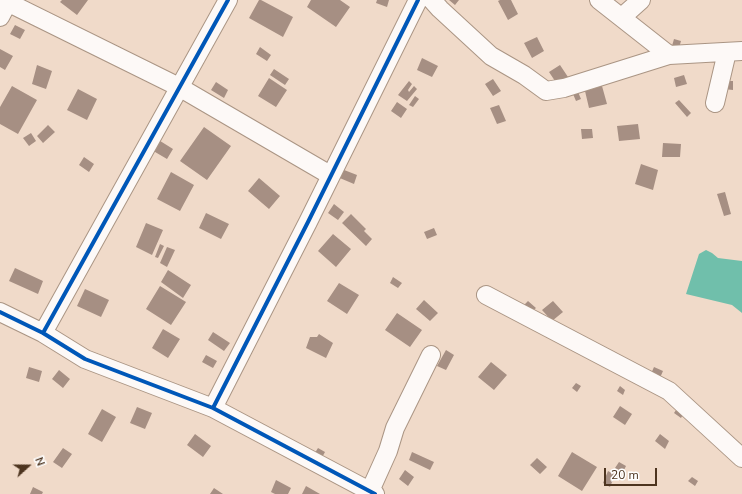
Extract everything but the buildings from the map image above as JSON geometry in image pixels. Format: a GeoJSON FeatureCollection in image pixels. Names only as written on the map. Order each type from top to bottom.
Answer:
{"type":"FeatureCollection","features":[{"type":"Feature","properties":{"kind":"street"},"geometry":{"type":"LineString","coordinates":[[43,333],[228,0]]}},
{"type":"Feature","properties":{"kind":"street"},"geometry":{"type":"LineString","coordinates":[[213,408],[308,222],[418,0]]}},
{"type":"Feature","properties":{"kind":"street"},"geometry":{"type":"LineString","coordinates":[[432,0],[491,56],[524,75],[546,91],[564,88],[669,54],[734,52],[715,103]]}},
{"type":"Feature","properties":{"kind":"street"},"geometry":{"type":"LineString","coordinates":[[599,0],[669,54]]}},
{"type":"Feature","properties":{"kind":"street"},"geometry":{"type":"LineString","coordinates":[[622,17],[641,0]]}},
{"type":"Feature","properties":{"kind":"street"},"geometry":{"type":"LineString","coordinates":[[5,5],[179,87],[330,175]]}},
{"type":"Feature","properties":{"kind":"street"},"geometry":{"type":"LineString","coordinates":[[486,295],[669,390],[742,458]]}},
{"type":"Feature","properties":{"kind":"street"},"geometry":{"type":"LineString","coordinates":[[0,312],[43,333],[85,359],[213,408],[372,492],[393,439],[395,428],[431,355]]}},
{"type":"Feature","properties":{"kind":"water"},"geometry":{"type":"Polygon","coordinates":[[[706,250],[718,258],[742,261],[742,313],[732,305],[686,294],[699,254],[706,250]]]}},
{"type":"Feature","properties":{"kind":"cycle path"},"geometry":{"type":"LineString","coordinates":[[43,333],[228,0]]}},
{"type":"Feature","properties":{"kind":"cycle path"},"geometry":{"type":"LineString","coordinates":[[213,408],[308,222],[418,0]]}},
{"type":"Feature","properties":{"kind":"cycle path"},"geometry":{"type":"LineString","coordinates":[[0,312],[43,333],[85,359],[213,408],[375,494]]}}]}
